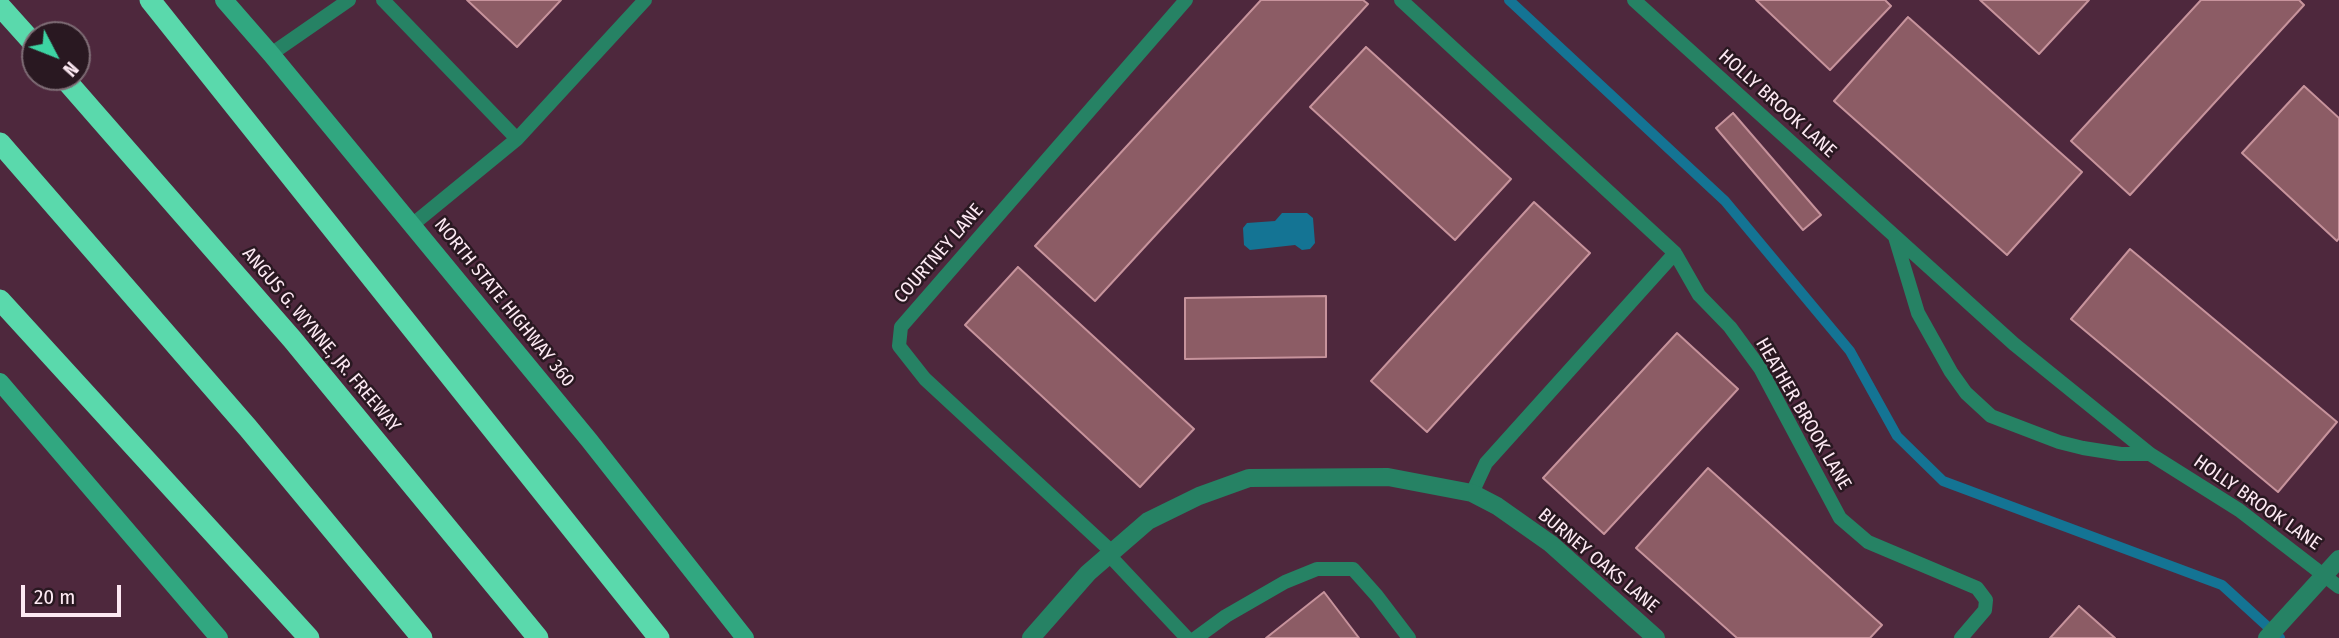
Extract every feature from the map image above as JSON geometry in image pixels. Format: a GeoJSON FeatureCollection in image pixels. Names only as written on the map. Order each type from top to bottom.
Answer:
{"type":"FeatureCollection","features":[{"type":"Feature","properties":{"kind":"highway"},"geometry":{"type":"LineString","coordinates":[[150,0],[659,638]]}},
{"type":"Feature","properties":{"kind":"highway"},"geometry":{"type":"LineString","coordinates":[[0,6],[21,29]]}},
{"type":"Feature","properties":{"kind":"highway","name":"ANGUS G. WYNNE, JR. FREEWAY"},"geometry":{"type":"LineString","coordinates":[[76,91],[292,339],[538,638]]}},
{"type":"Feature","properties":{"kind":"highway"},"geometry":{"type":"LineString","coordinates":[[0,143],[248,428],[422,638]]}},
{"type":"Feature","properties":{"kind":"highway"},"geometry":{"type":"LineString","coordinates":[[0,300],[309,638]]}},
{"type":"Feature","properties":{"kind":"main road","name":"NORTH STATE HIGHWAY 360"},"geometry":{"type":"LineString","coordinates":[[224,0],[580,429],[745,638]]}},
{"type":"Feature","properties":{"kind":"main road"},"geometry":{"type":"LineString","coordinates":[[0,382],[215,637]]}},
{"type":"Feature","properties":{"kind":"street","name":"BURNEY OAKS LANE"},"geometry":{"type":"LineString","coordinates":[[1031,638],[1088,573],[1148,521],[1199,496],[1249,478],[1388,477],[1472,493],[1497,506],[1551,544],[1656,638]]}},
{"type":"Feature","properties":{"kind":"street"},"geometry":{"type":"LineString","coordinates":[[2267,638],[2339,559]]}},
{"type":"Feature","properties":{"kind":"lane"},"geometry":{"type":"LineString","coordinates":[[271,54],[349,0]]}},
{"type":"Feature","properties":{"kind":"lane"},"geometry":{"type":"LineString","coordinates":[[383,0],[517,139]]}},
{"type":"Feature","properties":{"kind":"lane"},"geometry":{"type":"LineString","coordinates":[[412,225],[517,139],[645,0]]}},
{"type":"Feature","properties":{"kind":"lane","name":"COURTNEY LANE"},"geometry":{"type":"LineString","coordinates":[[1186,0],[901,327],[899,346],[925,379],[1111,554],[1187,638]]}},
{"type":"Feature","properties":{"kind":"lane","name":"HEATHER BROOK LANE"},"geometry":{"type":"LineString","coordinates":[[1401,0],[1675,253],[1699,295],[1730,327],[1760,368],[1840,518],[1868,542],[1977,588],[1986,600],[1985,610],[1961,638]]}},
{"type":"Feature","properties":{"kind":"lane","name":"HOLLY BROOK LANE"},"geometry":{"type":"LineString","coordinates":[[1634,0],[2014,344],[2150,454],[2239,510],[2339,587]]}},
{"type":"Feature","properties":{"kind":"lane"},"geometry":{"type":"LineString","coordinates":[[1895,236],[1917,313],[1966,393],[1991,416],[2059,442],[2083,448],[2121,454],[2150,454]]}},
{"type":"Feature","properties":{"kind":"lane"},"geometry":{"type":"LineString","coordinates":[[1472,493],[1486,463],[1675,253]]}},
{"type":"Feature","properties":{"kind":"lane"},"geometry":{"type":"LineString","coordinates":[[1196,638],[1226,616],[1285,582],[1317,569],[1353,569],[1409,638]]}},
{"type":"Feature","properties":{"kind":"water"},"geometry":{"type":"Polygon","coordinates":[[[1282,213],[1307,213],[1313,218],[1315,243],[1310,249],[1302,250],[1295,245],[1250,250],[1244,245],[1243,228],[1247,223],[1275,221],[1282,213]]]}},
{"type":"Feature","properties":{"kind":"building"},"geometry":{"type":"Polygon","coordinates":[[[467,0],[561,0],[517,47],[467,0]]]}},
{"type":"Feature","properties":{"kind":"building"},"geometry":{"type":"Polygon","coordinates":[[[1261,0],[1363,0],[1368,4],[1095,301],[1035,246],[1261,0]]]}},
{"type":"Feature","properties":{"kind":"building"},"geometry":{"type":"Polygon","coordinates":[[[1756,0],[1885,0],[1891,6],[1830,70],[1756,0]]]}},
{"type":"Feature","properties":{"kind":"building"},"geometry":{"type":"Polygon","coordinates":[[[1980,0],[2089,0],[2039,54],[1980,0]]]}},
{"type":"Feature","properties":{"kind":"building"},"geometry":{"type":"Polygon","coordinates":[[[2201,0],[2299,0],[2304,5],[2130,195],[2071,141],[2201,0]]]}},
{"type":"Feature","properties":{"kind":"building"},"geometry":{"type":"Polygon","coordinates":[[[1908,17],[2082,172],[2007,255],[1834,101],[1908,17]]]}},
{"type":"Feature","properties":{"kind":"building"},"geometry":{"type":"Polygon","coordinates":[[[1366,47],[1511,179],[1455,240],[1310,107],[1366,47]]]}},
{"type":"Feature","properties":{"kind":"building"},"geometry":{"type":"Polygon","coordinates":[[[2304,86],[2339,118],[2337,241],[2242,153],[2304,86]]]}},
{"type":"Feature","properties":{"kind":"building"},"geometry":{"type":"Polygon","coordinates":[[[1733,113],[1821,215],[1803,230],[1716,128],[1733,113]]]}},
{"type":"Feature","properties":{"kind":"building"},"geometry":{"type":"Polygon","coordinates":[[[1534,202],[1590,253],[1427,432],[1371,381],[1534,202]]]}},
{"type":"Feature","properties":{"kind":"building"},"geometry":{"type":"Polygon","coordinates":[[[2130,249],[2337,422],[2278,492],[2071,319],[2130,249]]]}},
{"type":"Feature","properties":{"kind":"building"},"geometry":{"type":"Polygon","coordinates":[[[1018,267],[1194,429],[1140,487],[965,325],[1018,267]]]}},
{"type":"Feature","properties":{"kind":"building"},"geometry":{"type":"Polygon","coordinates":[[[1326,296],[1326,357],[1185,359],[1185,298],[1326,296]]]}},
{"type":"Feature","properties":{"kind":"building"},"geometry":{"type":"Polygon","coordinates":[[[1677,333],[1738,389],[1604,534],[1543,478],[1677,333]]]}},
{"type":"Feature","properties":{"kind":"building"},"geometry":{"type":"Polygon","coordinates":[[[1708,468],[1882,625],[1870,638],[1737,638],[1636,548],[1708,468]]]}},
{"type":"Feature","properties":{"kind":"building"},"geometry":{"type":"Polygon","coordinates":[[[1324,592],[1359,638],[1266,638],[1324,592]]]}},
{"type":"Feature","properties":{"kind":"building"},"geometry":{"type":"Polygon","coordinates":[[[2079,606],[2115,638],[2050,638],[2079,606]]]}},
{"type":"Feature","properties":{"kind":"waterway"},"geometry":{"type":"LineString","coordinates":[[1509,0],[1725,201],[1850,351],[1897,436],[1943,481],[2222,585],[2280,638]]}}]}
